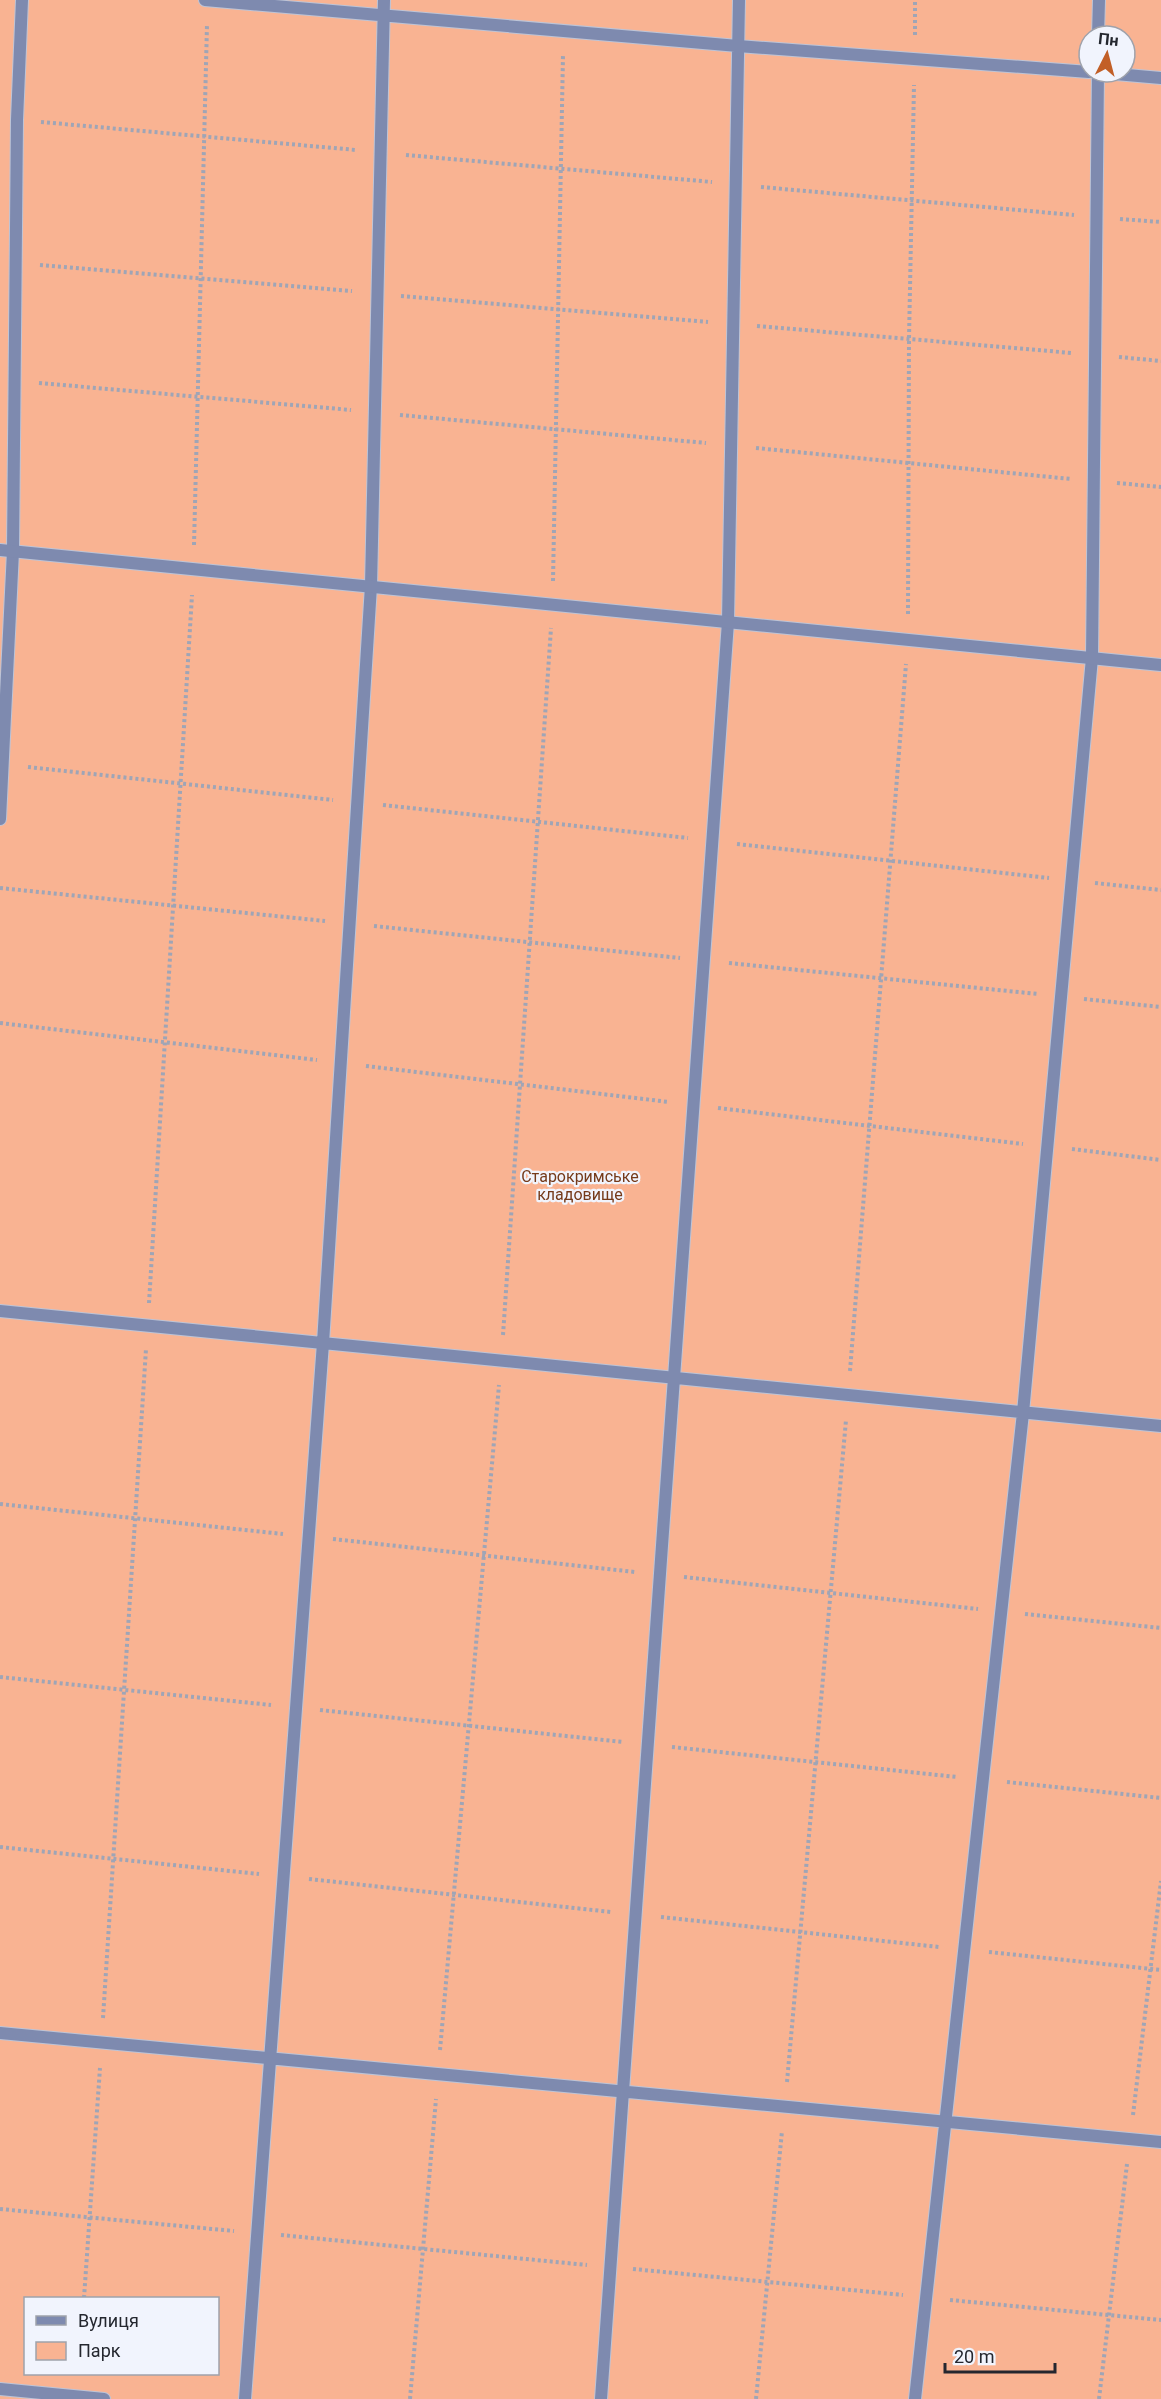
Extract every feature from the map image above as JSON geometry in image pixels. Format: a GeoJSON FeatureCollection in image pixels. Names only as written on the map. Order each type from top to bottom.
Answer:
{"type":"FeatureCollection","features":[{"type":"Feature","properties":{"kind":"street"},"geometry":{"type":"LineString","coordinates":[[0,819],[6,550],[15,381],[17,120],[22,0]]}},
{"type":"Feature","properties":{"kind":"street"},"geometry":{"type":"LineString","coordinates":[[206,0],[738,46],[1077,71]]}},
{"type":"Feature","properties":{"kind":"street"},"geometry":{"type":"LineString","coordinates":[[245,2399],[323,1343],[371,586],[384,0]]}},
{"type":"Feature","properties":{"kind":"street"},"geometry":{"type":"LineString","coordinates":[[601,2399],[728,622],[739,0]]}},
{"type":"Feature","properties":{"kind":"street"},"geometry":{"type":"LineString","coordinates":[[1098,0],[1098,24]]}},
{"type":"Feature","properties":{"kind":"street"},"geometry":{"type":"LineString","coordinates":[[1137,76],[1161,78]]}},
{"type":"Feature","properties":{"kind":"street"},"geometry":{"type":"LineString","coordinates":[[915,2399],[1023,1413],[1092,658],[1098,84]]}},
{"type":"Feature","properties":{"kind":"street"},"geometry":{"type":"LineString","coordinates":[[6,550],[1161,665]]}},
{"type":"Feature","properties":{"kind":"street"},"geometry":{"type":"LineString","coordinates":[[0,1311],[1161,1426]]}},
{"type":"Feature","properties":{"kind":"street"},"geometry":{"type":"LineString","coordinates":[[0,2033],[1161,2142]]}},
{"type":"Feature","properties":{"kind":"street"},"geometry":{"type":"LineString","coordinates":[[0,2389],[104,2399]]}},
{"type":"Feature","properties":{"kind":"path"},"geometry":{"type":"LineString","coordinates":[[84,2297],[148,1325],[194,568],[206,0]]}},
{"type":"Feature","properties":{"kind":"path"},"geometry":{"type":"LineString","coordinates":[[756,2399],[785,2107],[831,1593],[908,639],[909,339],[915,0]]}},
{"type":"Feature","properties":{"kind":"path"},"geometry":{"type":"LineString","coordinates":[[410,2399],[501,1360],[553,604],[563,31]]}},
{"type":"Feature","properties":{"kind":"path"},"geometry":{"type":"LineString","coordinates":[[17,120],[1161,222]]}},
{"type":"Feature","properties":{"kind":"path"},"geometry":{"type":"LineString","coordinates":[[16,263],[1161,361]]}},
{"type":"Feature","properties":{"kind":"path"},"geometry":{"type":"LineString","coordinates":[[15,381],[375,412],[1161,487]]}},
{"type":"Feature","properties":{"kind":"path"},"geometry":{"type":"LineString","coordinates":[[3,764],[1161,890]]}},
{"type":"Feature","properties":{"kind":"path"},"geometry":{"type":"LineString","coordinates":[[0,888],[1161,1007]]}},
{"type":"Feature","properties":{"kind":"path"},"geometry":{"type":"LineString","coordinates":[[0,1023],[1161,1160]]}},
{"type":"Feature","properties":{"kind":"path"},"geometry":{"type":"LineString","coordinates":[[0,1504],[1161,1628]]}},
{"type":"Feature","properties":{"kind":"path"},"geometry":{"type":"LineString","coordinates":[[0,1677],[1161,1798]]}},
{"type":"Feature","properties":{"kind":"path"},"geometry":{"type":"LineString","coordinates":[[0,1847],[1161,1970]]}},
{"type":"Feature","properties":{"kind":"path"},"geometry":{"type":"LineString","coordinates":[[0,2209],[1161,2320]]}},
{"type":"Feature","properties":{"kind":"green space","name":"Старокримське кладовище"},"geometry":{"type":"Polygon","coordinates":[[[0,0],[1161,0],[1161,2399],[0,2399],[0,0]]]}}]}
